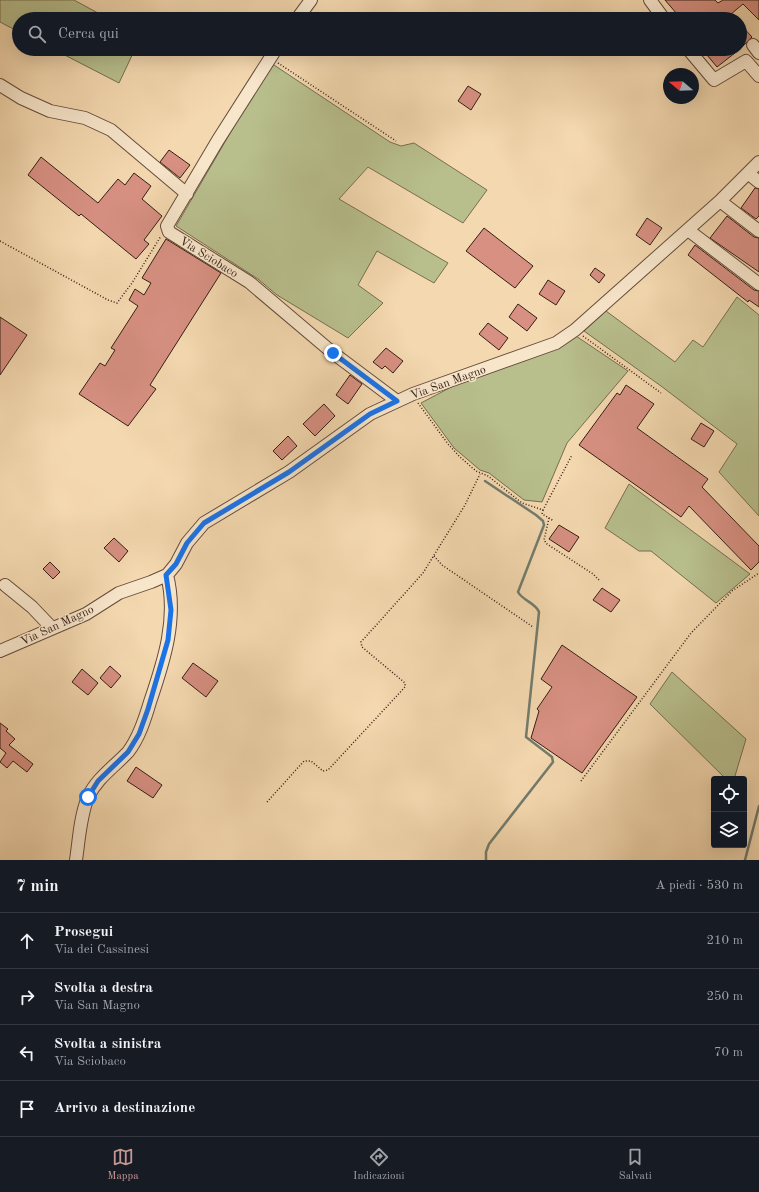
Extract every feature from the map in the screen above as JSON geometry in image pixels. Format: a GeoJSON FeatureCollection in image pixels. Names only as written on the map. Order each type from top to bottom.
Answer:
{"type":"FeatureCollection","features":[{"type":"Feature","properties":{"kind":"street"},"geometry":{"type":"LineString","coordinates":[[302,12],[311,0]]}},
{"type":"Feature","properties":{"kind":"street"},"geometry":{"type":"LineString","coordinates":[[650,0],[659,12]]}},
{"type":"Feature","properties":{"kind":"street"},"geometry":{"type":"LineString","coordinates":[[167,226],[218,140],[272,56]]}},
{"type":"Feature","properties":{"kind":"street"},"geometry":{"type":"LineString","coordinates":[[694,56],[714,80],[746,61],[759,76]]}},
{"type":"Feature","properties":{"kind":"street"},"geometry":{"type":"LineString","coordinates":[[0,85],[21,98],[50,111],[85,118],[112,130],[187,194]]}},
{"type":"Feature","properties":{"kind":"street","name":"Via San Magno"},"geometry":{"type":"LineString","coordinates":[[0,650],[86,614],[119,593],[166,575],[176,564],[187,543],[204,523],[289,472],[370,414],[414,394],[556,343],[575,330],[688,230],[749,174],[759,162]]}},
{"type":"Feature","properties":{"kind":"street"},"geometry":{"type":"LineString","coordinates":[[749,174],[759,182]]}},
{"type":"Feature","properties":{"kind":"street"},"geometry":{"type":"LineString","coordinates":[[720,201],[759,231]]}},
{"type":"Feature","properties":{"kind":"street","name":"Via Sciobaco"},"geometry":{"type":"LineString","coordinates":[[167,226],[169,232],[249,282],[333,353],[397,401]]}},
{"type":"Feature","properties":{"kind":"street"},"geometry":{"type":"LineString","coordinates":[[688,230],[759,284]]}},
{"type":"Feature","properties":{"kind":"street"},"geometry":{"type":"LineString","coordinates":[[76,860],[83,814],[88,797],[98,781],[128,752],[139,734],[160,673],[168,640],[171,610],[166,575]]}},
{"type":"Feature","properties":{"kind":"street"},"geometry":{"type":"LineString","coordinates":[[5,585],[32,607],[52,628]]}},
{"type":"Feature","properties":{"kind":"path"},"geometry":{"type":"LineString","coordinates":[[276,56],[396,141]]}},
{"type":"Feature","properties":{"kind":"path"},"geometry":{"type":"LineString","coordinates":[[0,240],[108,300],[117,303],[132,283],[167,226]]}},
{"type":"Feature","properties":{"kind":"path"},"geometry":{"type":"LineString","coordinates":[[575,330],[661,393]]}},
{"type":"Feature","properties":{"kind":"path"},"geometry":{"type":"LineString","coordinates":[[414,394],[422,410],[460,457],[480,474],[488,476],[522,502],[543,510]]}},
{"type":"Feature","properties":{"kind":"path"},"geometry":{"type":"LineString","coordinates":[[554,521],[542,514],[543,510],[572,455]]}},
{"type":"Feature","properties":{"kind":"path"},"geometry":{"type":"LineString","coordinates":[[267,802],[304,761],[311,762],[323,771],[328,770],[405,687],[405,683],[362,647],[361,642],[415,583],[434,556],[465,505],[480,474]]}},
{"type":"Feature","properties":{"kind":"path"},"geometry":{"type":"LineString","coordinates":[[549,518],[544,540],[547,544],[593,574],[599,580]]}},
{"type":"Feature","properties":{"kind":"path"},"geometry":{"type":"LineString","coordinates":[[434,556],[442,565],[533,628]]}},
{"type":"Feature","properties":{"kind":"path"},"geometry":{"type":"LineString","coordinates":[[581,781],[691,633],[732,590],[759,573]]}},
{"type":"Feature","properties":{"kind":"green space"},"geometry":{"type":"Polygon","coordinates":[[[0,0],[74,0],[96,12],[12,12],[12,28],[0,22],[0,0]]]}},
{"type":"Feature","properties":{"kind":"green space"},"geometry":{"type":"Polygon","coordinates":[[[67,56],[132,56],[119,83],[67,56]]]}},
{"type":"Feature","properties":{"kind":"green space"},"geometry":{"type":"Polygon","coordinates":[[[271,63],[390,142],[401,146],[414,143],[487,190],[463,223],[368,167],[339,199],[448,263],[434,283],[377,251],[358,285],[383,303],[348,338],[277,295],[258,279],[176,226],[271,63]]]}},
{"type":"Feature","properties":{"kind":"green space"},"geometry":{"type":"Polygon","coordinates":[[[737,297],[759,315],[759,516],[719,472],[737,444],[661,386],[584,331],[606,311],[675,362],[693,340],[703,347],[737,297]]]}},
{"type":"Feature","properties":{"kind":"green space"},"geometry":{"type":"Polygon","coordinates":[[[576,336],[628,371],[567,443],[542,502],[524,500],[489,473],[480,470],[454,448],[421,403],[455,385],[576,336]]]}},
{"type":"Feature","properties":{"kind":"green space"},"geometry":{"type":"Polygon","coordinates":[[[629,484],[750,574],[716,603],[651,551],[639,551],[605,528],[629,484]]]}},
{"type":"Feature","properties":{"kind":"green space"},"geometry":{"type":"Polygon","coordinates":[[[672,672],[746,739],[735,776],[723,776],[650,704],[672,672]]]}},
{"type":"Feature","properties":{"kind":"building"},"geometry":{"type":"Polygon","coordinates":[[[665,0],[715,0],[718,3],[723,0],[759,0],[759,20],[743,4],[733,12],[675,12],[665,0]]]}},
{"type":"Feature","properties":{"kind":"building"},"geometry":{"type":"Polygon","coordinates":[[[747,32],[752,37],[747,42],[747,32]]]}},
{"type":"Feature","properties":{"kind":"building"},"geometry":{"type":"Polygon","coordinates":[[[708,56],[731,56],[717,67],[708,56]]]}},
{"type":"Feature","properties":{"kind":"building"},"geometry":{"type":"Polygon","coordinates":[[[468,86],[481,94],[471,110],[458,101],[468,86]]]}},
{"type":"Feature","properties":{"kind":"building"},"geometry":{"type":"Polygon","coordinates":[[[169,150],[190,165],[180,178],[160,162],[169,150]]]}},
{"type":"Feature","properties":{"kind":"building"},"geometry":{"type":"Polygon","coordinates":[[[41,157],[98,203],[118,179],[125,185],[134,173],[151,186],[142,199],[162,216],[144,240],[149,244],[136,259],[81,214],[79,216],[28,175],[41,157]]]}},
{"type":"Feature","properties":{"kind":"building"},"geometry":{"type":"Polygon","coordinates":[[[755,188],[759,189],[759,216],[756,219],[741,208],[755,188]]]}},
{"type":"Feature","properties":{"kind":"building"},"geometry":{"type":"Polygon","coordinates":[[[727,216],[754,237],[759,238],[759,272],[710,238],[727,216]]]}},
{"type":"Feature","properties":{"kind":"building"},"geometry":{"type":"Polygon","coordinates":[[[647,218],[662,228],[650,245],[636,235],[647,218]]]}},
{"type":"Feature","properties":{"kind":"building"},"geometry":{"type":"Polygon","coordinates":[[[484,228],[533,266],[515,288],[466,251],[484,228]]]}},
{"type":"Feature","properties":{"kind":"building"},"geometry":{"type":"Polygon","coordinates":[[[166,239],[221,273],[150,385],[156,389],[128,426],[79,394],[100,363],[105,366],[115,350],[111,348],[138,306],[129,300],[135,289],[144,295],[151,283],[142,278],[166,239]]]}},
{"type":"Feature","properties":{"kind":"building"},"geometry":{"type":"Polygon","coordinates":[[[695,245],[754,290],[759,291],[759,307],[749,300],[748,302],[688,255],[695,245]]]}},
{"type":"Feature","properties":{"kind":"building"},"geometry":{"type":"Polygon","coordinates":[[[595,268],[605,275],[599,283],[590,275],[595,268]]]}},
{"type":"Feature","properties":{"kind":"building"},"geometry":{"type":"Polygon","coordinates":[[[548,280],[565,291],[556,305],[539,294],[548,280]]]}},
{"type":"Feature","properties":{"kind":"building"},"geometry":{"type":"Polygon","coordinates":[[[518,304],[537,318],[527,331],[509,317],[518,304]]]}},
{"type":"Feature","properties":{"kind":"building"},"geometry":{"type":"Polygon","coordinates":[[[0,317],[27,335],[0,375],[0,317]]]}},
{"type":"Feature","properties":{"kind":"building"},"geometry":{"type":"Polygon","coordinates":[[[488,323],[508,338],[499,350],[479,334],[488,323]]]}},
{"type":"Feature","properties":{"kind":"building"},"geometry":{"type":"Polygon","coordinates":[[[386,348],[403,361],[393,373],[385,366],[382,369],[373,362],[386,348]]]}},
{"type":"Feature","properties":{"kind":"building"},"geometry":{"type":"Polygon","coordinates":[[[350,375],[362,384],[348,404],[336,395],[350,375]]]}},
{"type":"Feature","properties":{"kind":"building"},"geometry":{"type":"Polygon","coordinates":[[[626,385],[654,404],[637,428],[708,479],[702,487],[759,546],[759,562],[751,570],[689,506],[681,517],[579,445],[617,393],[620,395],[626,385]]]}},
{"type":"Feature","properties":{"kind":"building"},"geometry":{"type":"Polygon","coordinates":[[[324,404],[335,416],[315,436],[303,424],[324,404]]]}},
{"type":"Feature","properties":{"kind":"building"},"geometry":{"type":"Polygon","coordinates":[[[701,423],[714,431],[704,447],[691,439],[701,423]]]}},
{"type":"Feature","properties":{"kind":"building"},"geometry":{"type":"Polygon","coordinates":[[[288,436],[297,446],[282,460],[273,451],[288,436]]]}},
{"type":"Feature","properties":{"kind":"building"},"geometry":{"type":"Polygon","coordinates":[[[559,525],[579,537],[569,552],[549,539],[559,525]]]}},
{"type":"Feature","properties":{"kind":"building"},"geometry":{"type":"Polygon","coordinates":[[[114,538],[128,551],[119,562],[104,548],[114,538]]]}},
{"type":"Feature","properties":{"kind":"building"},"geometry":{"type":"Polygon","coordinates":[[[50,562],[60,572],[53,579],[43,569],[50,562]]]}},
{"type":"Feature","properties":{"kind":"building"},"geometry":{"type":"Polygon","coordinates":[[[602,588],[620,600],[611,612],[593,600],[602,588]]]}},
{"type":"Feature","properties":{"kind":"building"},"geometry":{"type":"Polygon","coordinates":[[[562,645],[637,697],[582,773],[531,738],[539,711],[537,709],[552,687],[541,679],[562,645]]]}},
{"type":"Feature","properties":{"kind":"building"},"geometry":{"type":"Polygon","coordinates":[[[193,663],[218,681],[206,697],[182,678],[193,663]]]}},
{"type":"Feature","properties":{"kind":"building"},"geometry":{"type":"Polygon","coordinates":[[[110,666],[121,676],[111,688],[100,678],[110,666]]]}},
{"type":"Feature","properties":{"kind":"building"},"geometry":{"type":"Polygon","coordinates":[[[82,669],[98,683],[88,695],[72,682],[82,669]]]}},
{"type":"Feature","properties":{"kind":"building"},"geometry":{"type":"Polygon","coordinates":[[[0,723],[8,729],[6,731],[15,739],[9,745],[33,764],[27,772],[13,761],[7,768],[0,762],[6,753],[0,748],[0,723]]]}},
{"type":"Feature","properties":{"kind":"building"},"geometry":{"type":"Polygon","coordinates":[[[136,767],[162,785],[153,798],[127,781],[136,767]]]}},
{"type":"Feature","properties":{"kind":"waterway"},"geometry":{"type":"LineString","coordinates":[[485,481],[536,515],[543,521],[544,525],[518,592],[523,598],[535,606],[539,612],[526,737],[552,757],[553,762],[489,844],[486,852],[486,860]]}},
{"type":"Feature","properties":{"kind":"waterway"},"geometry":{"type":"LineString","coordinates":[[745,860],[759,806]]}},
{"type":"Feature","properties":{"kind":"route"},"geometry":{"type":"LineString","coordinates":[[88,797],[98,781],[128,752],[139,734],[160,673],[168,640],[171,610],[169,585],[166,575],[176,564],[187,543],[204,523],[289,472],[370,414],[397,401],[333,353]]}}]}
